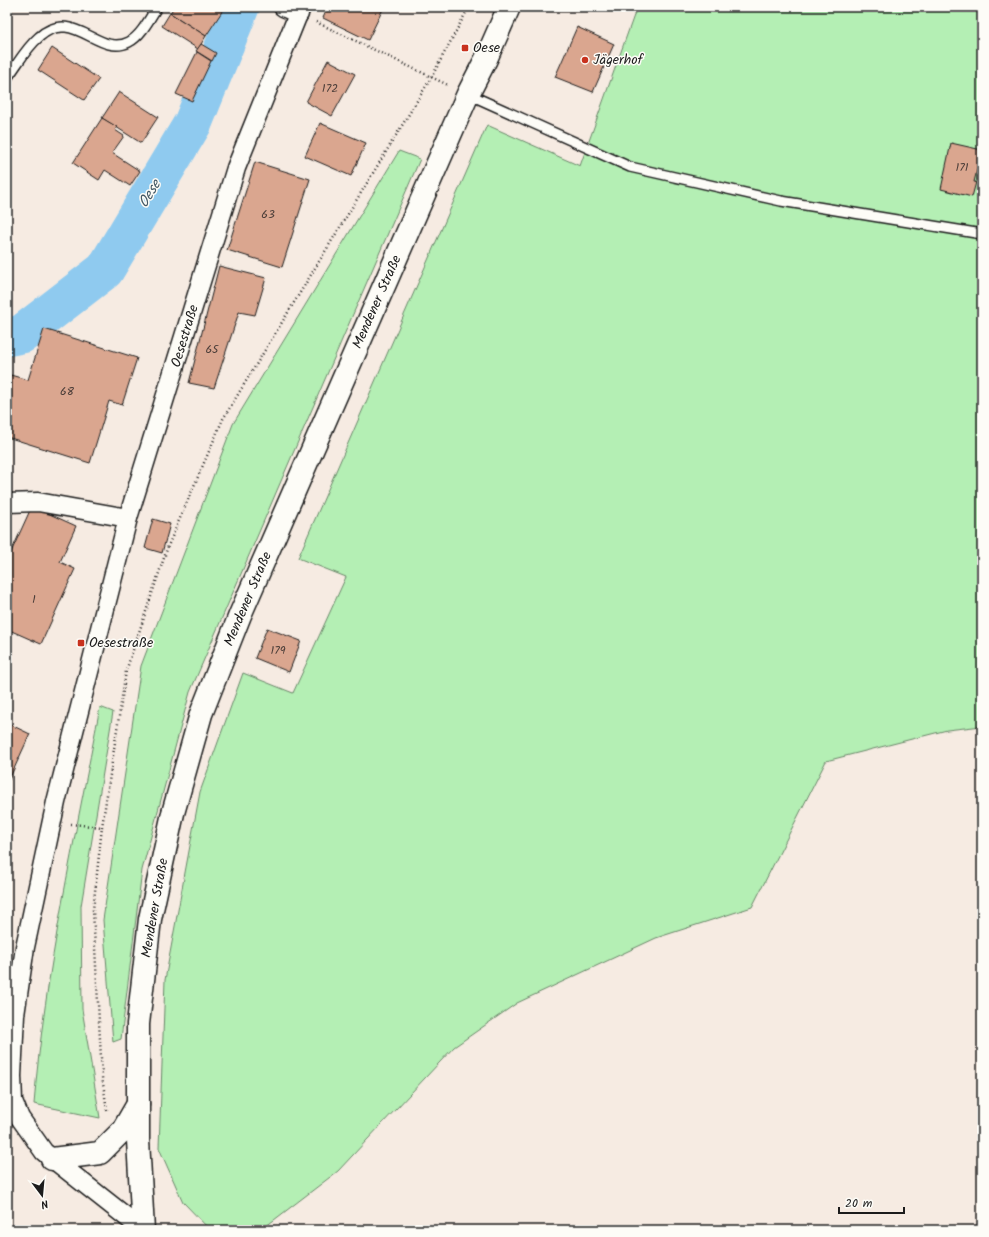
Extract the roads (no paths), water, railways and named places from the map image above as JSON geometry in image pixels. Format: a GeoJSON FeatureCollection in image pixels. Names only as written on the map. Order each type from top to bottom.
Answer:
{"type":"FeatureCollection","features":[{"type":"Feature","properties":{"kind":"main road","name":"Mendener Straße"},"geometry":{"type":"LineString","coordinates":[[143,1230],[138,1102],[138,1024],[150,920],[173,813],[201,714],[240,615],[468,94],[486,59],[509,7]]}},
{"type":"Feature","properties":{"kind":"main road"},"geometry":{"type":"LineString","coordinates":[[52,1159],[100,1153],[123,1130],[138,1102]]}},
{"type":"Feature","properties":{"kind":"street","name":"Oesestraße"},"geometry":{"type":"LineString","coordinates":[[143,1230],[52,1159],[33,1138],[20,1118],[13,1101],[12,1076],[15,1015],[25,947],[52,822],[128,518],[236,168],[294,9]]}},
{"type":"Feature","properties":{"kind":"street"},"geometry":{"type":"LineString","coordinates":[[7,503],[38,502],[128,518]]}},
{"type":"Feature","properties":{"kind":"lane"},"geometry":{"type":"LineString","coordinates":[[7,78],[38,37],[48,30],[62,26],[76,28],[108,44],[119,46],[130,42],[158,7]]}},
{"type":"Feature","properties":{"kind":"lane"},"geometry":{"type":"LineString","coordinates":[[468,94],[630,167],[781,201],[982,234]]}},
{"type":"Feature","properties":{"kind":"waterway","name":"Oese"},"geometry":{"type":"LineString","coordinates":[[7,337],[22,334],[105,270],[193,123],[240,7]]}},
{"type":"Feature","properties":{"kind":"place","name":"Oese"},"geometry":{"type":"Point","coordinates":[465,48]}},
{"type":"Feature","properties":{"kind":"place","name":"Jägerhof"},"geometry":{"type":"Point","coordinates":[585,60]}},
{"type":"Feature","properties":{"kind":"place","name":"Oesestraße"},"geometry":{"type":"Point","coordinates":[81,643]}}]}
